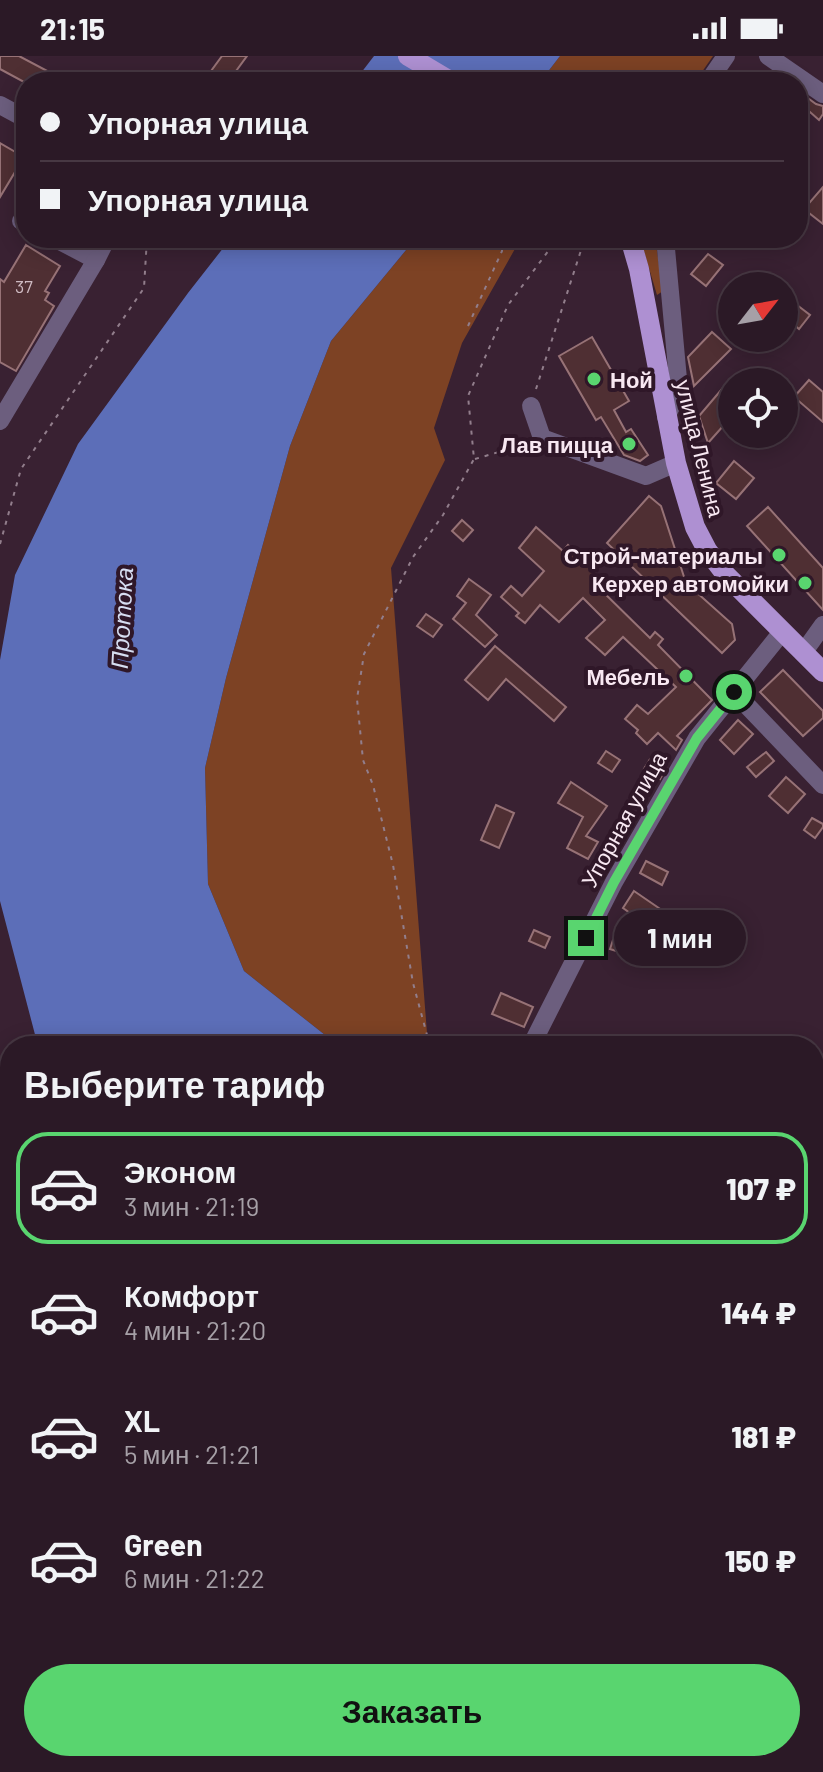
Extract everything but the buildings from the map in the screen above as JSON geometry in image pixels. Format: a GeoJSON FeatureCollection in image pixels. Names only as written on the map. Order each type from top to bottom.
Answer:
{"type":"FeatureCollection","features":[{"type":"Feature","properties":{"kind":"main road"},"geometry":{"type":"LineString","coordinates":[[408,56],[435,72]]}},
{"type":"Feature","properties":{"kind":"main road","name":"улица Ленина"},"geometry":{"type":"LineString","coordinates":[[633,248],[676,463],[695,527],[726,575],[823,672]]}},
{"type":"Feature","properties":{"kind":"street"},"geometry":{"type":"LineString","coordinates":[[768,56],[791,72]]}},
{"type":"Feature","properties":{"kind":"street"},"geometry":{"type":"LineString","coordinates":[[73,248],[96,260]]}},
{"type":"Feature","properties":{"kind":"street"},"geometry":{"type":"LineString","coordinates":[[0,421],[102,248]]}},
{"type":"Feature","properties":{"kind":"street"},"geometry":{"type":"LineString","coordinates":[[666,248],[679,390],[666,417]]}},
{"type":"Feature","properties":{"kind":"street"},"geometry":{"type":"LineString","coordinates":[[531,406],[542,438],[646,476],[676,463]]}},
{"type":"Feature","properties":{"kind":"street"},"geometry":{"type":"LineString","coordinates":[[803,653],[823,625]]}},
{"type":"Feature","properties":{"kind":"street","name":"Упорная улица"},"geometry":{"type":"LineString","coordinates":[[536,1036],[622,869],[697,738],[782,632]]}},
{"type":"Feature","properties":{"kind":"street"},"geometry":{"type":"LineString","coordinates":[[734,692],[823,785]]}},
{"type":"Feature","properties":{"kind":"path"},"geometry":{"type":"LineString","coordinates":[[0,544],[21,469],[144,288],[146,248]]}},
{"type":"Feature","properties":{"kind":"path"},"geometry":{"type":"LineString","coordinates":[[468,326],[502,248]]}},
{"type":"Feature","properties":{"kind":"path"},"geometry":{"type":"LineString","coordinates":[[427,1036],[413,983],[393,865],[373,785],[363,760],[357,699],[364,654],[413,557],[443,515],[474,459],[468,396],[508,305],[551,248]]}},
{"type":"Feature","properties":{"kind":"path"},"geometry":{"type":"LineString","coordinates":[[531,406],[582,248]]}},
{"type":"Feature","properties":{"kind":"path"},"geometry":{"type":"LineString","coordinates":[[474,459],[542,438]]}},
{"type":"Feature","properties":{"kind":"shaded area"},"geometry":{"type":"Polygon","coordinates":[[[560,56],[713,56],[702,72],[548,72],[560,56]]]}},
{"type":"Feature","properties":{"kind":"shaded area"},"geometry":{"type":"Polygon","coordinates":[[[408,248],[515,248],[462,343],[434,428],[445,460],[391,568],[427,1036],[326,1036],[244,971],[208,884],[205,768],[226,678],[290,446],[331,341],[408,248]]]}},
{"type":"Feature","properties":{"kind":"shaded area"},"geometry":{"type":"Polygon","coordinates":[[[643,248],[657,248],[663,291],[657,295],[643,248]]]}},
{"type":"Feature","properties":{"kind":"water"},"geometry":{"type":"Polygon","coordinates":[[[374,56],[560,56],[548,72],[362,72],[374,56]]]}},
{"type":"Feature","properties":{"kind":"water","name":"Протока"},"geometry":{"type":"Polygon","coordinates":[[[223,248],[408,248],[331,341],[290,446],[226,678],[205,768],[208,884],[244,971],[326,1036],[35,1036],[0,901],[0,660],[15,575],[78,444],[223,248]]]}},
{"type":"Feature","properties":{"kind":"place","name":"Ной"},"geometry":{"type":"Point","coordinates":[594,379]}},
{"type":"Feature","properties":{"kind":"place","name":"Лав пицца"},"geometry":{"type":"Point","coordinates":[629,444]}},
{"type":"Feature","properties":{"kind":"place","name":"Строй-материалы"},"geometry":{"type":"Point","coordinates":[779,555]}},
{"type":"Feature","properties":{"kind":"place","name":"Керхер автомойки"},"geometry":{"type":"Point","coordinates":[805,583]}},
{"type":"Feature","properties":{"kind":"place","name":"Мебель"},"geometry":{"type":"Point","coordinates":[686,676]}},
{"type":"Feature","properties":{"kind":"route"},"geometry":{"type":"LineString","coordinates":[[586,938],[614,882],[697,738],[734,692]]}}]}
